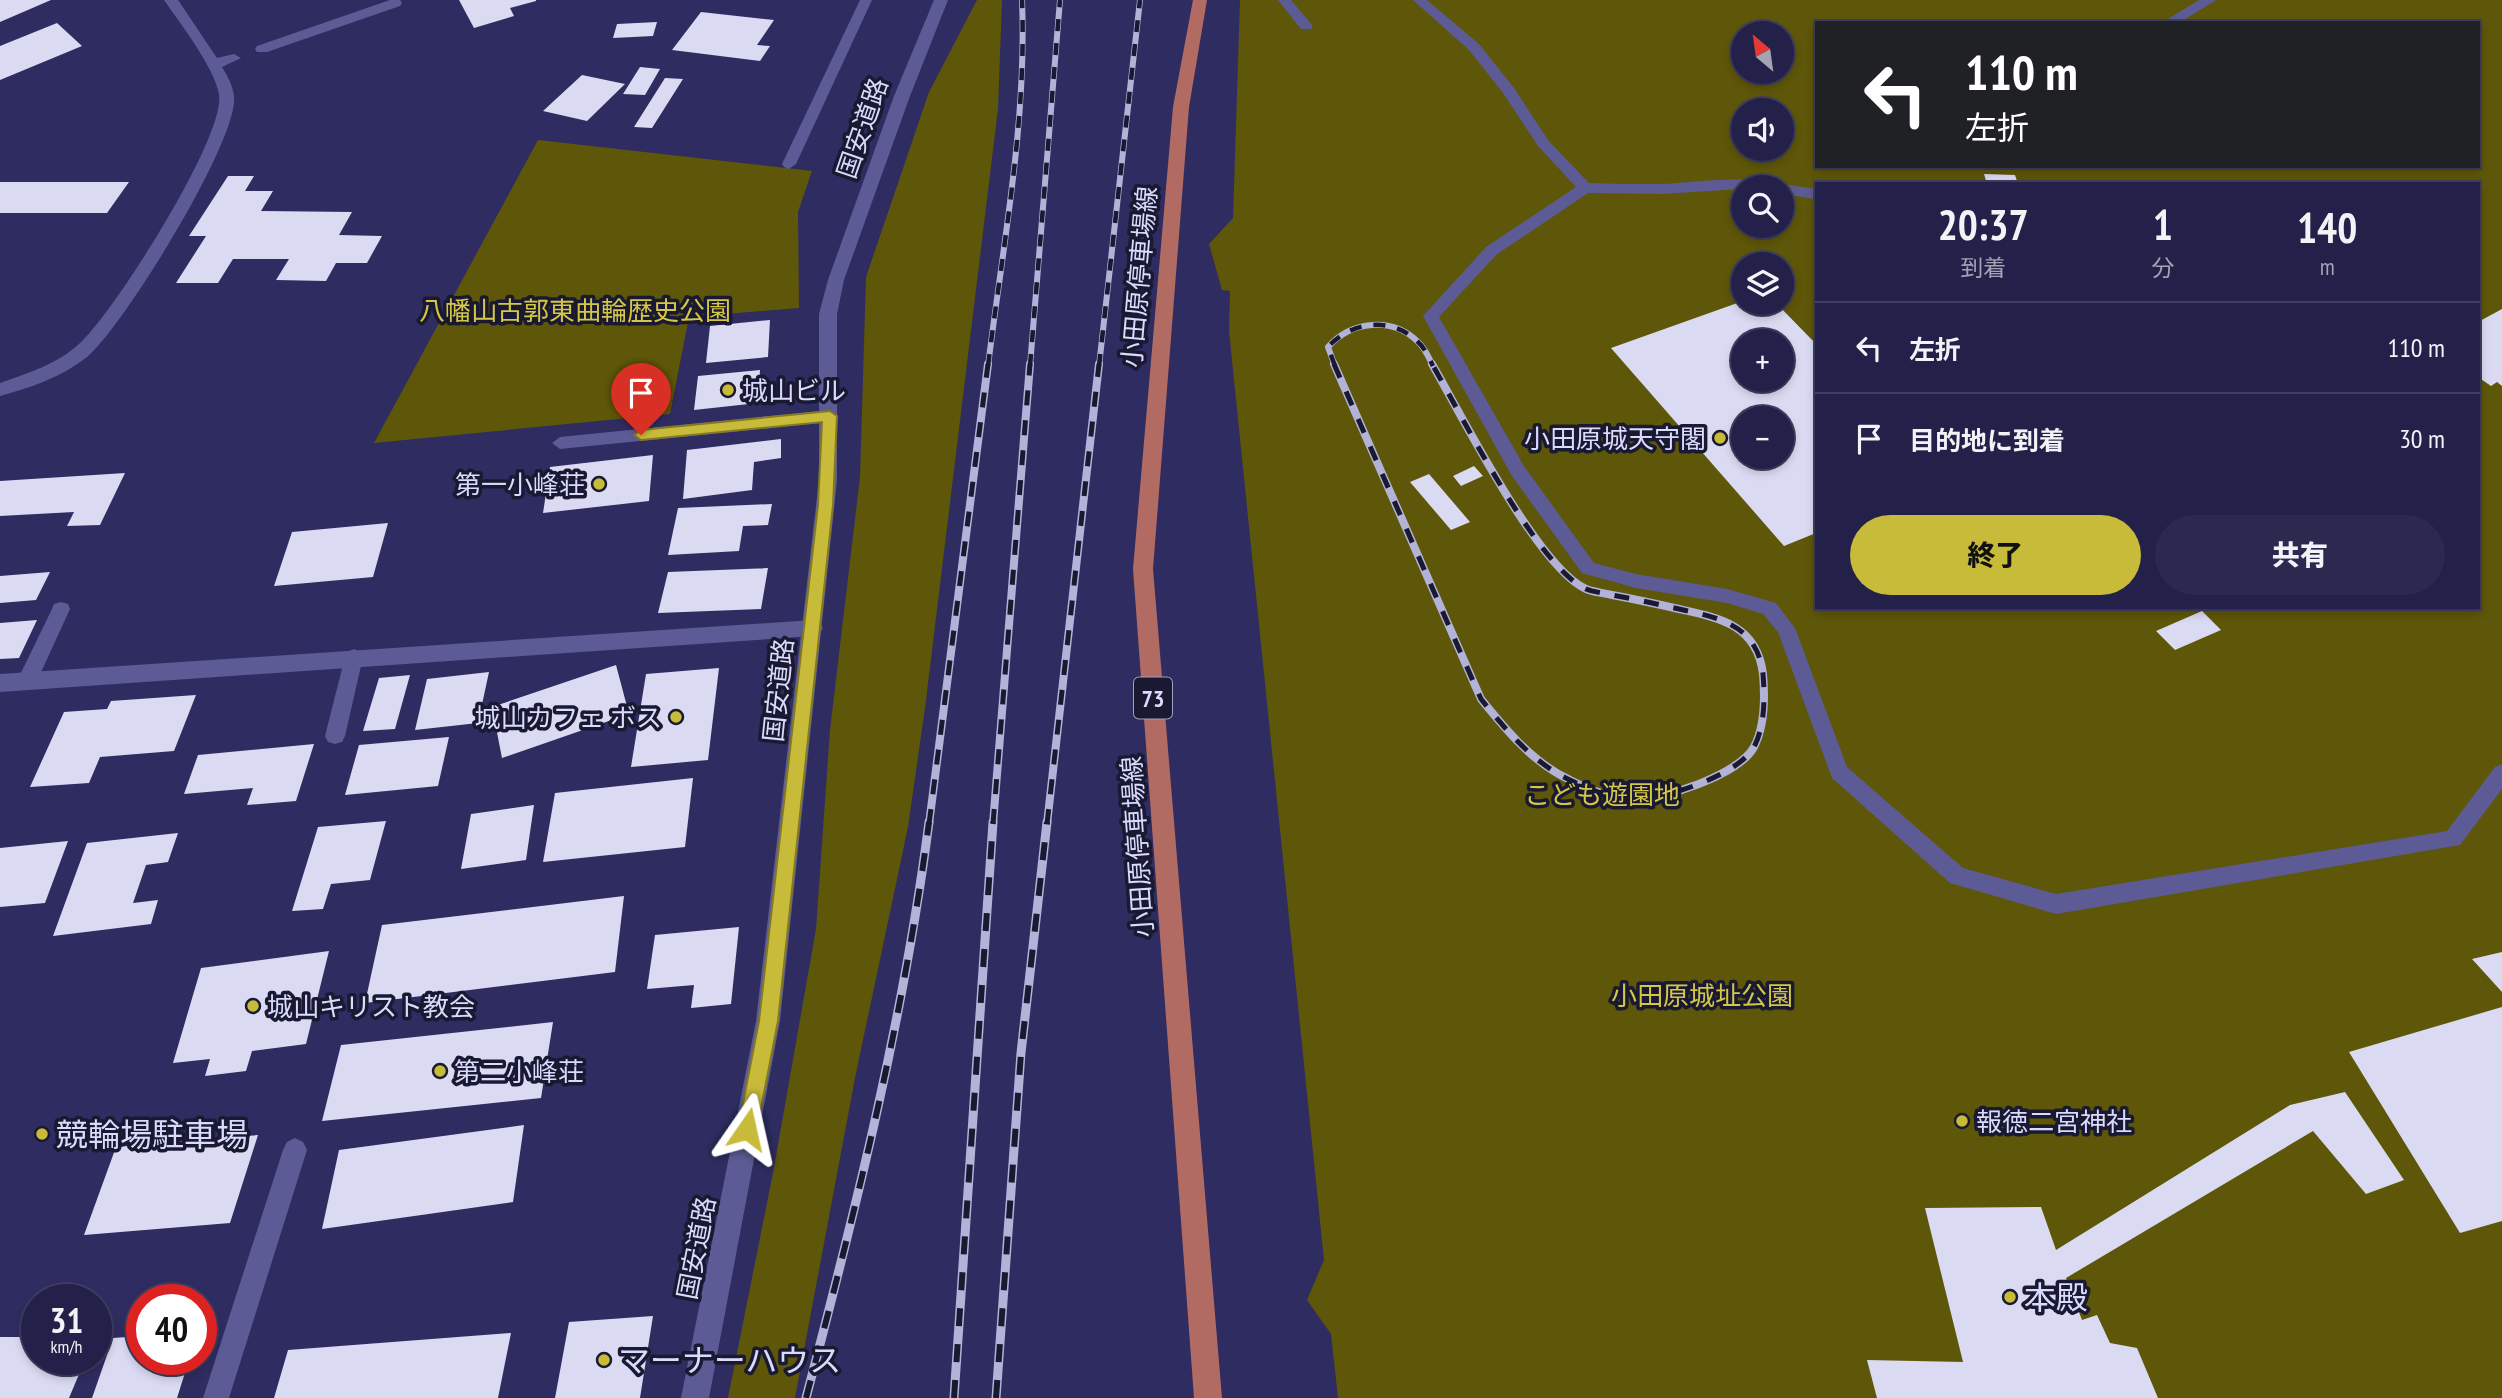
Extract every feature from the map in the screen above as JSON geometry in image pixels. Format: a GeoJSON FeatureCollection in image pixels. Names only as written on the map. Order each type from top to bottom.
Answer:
{"type":"FeatureCollection","features":[{"type":"Feature","properties":{"kind":"main road","name":"小田原停車場線"},"geometry":{"type":"LineString","coordinates":[[1200,0],[1181,107],[1143,569],[1208,1398]]}},
{"type":"Feature","properties":{"kind":"street"},"geometry":{"type":"LineString","coordinates":[[0,390],[54,370],[88,346],[114,313],[186,202],[221,128],[228,99],[212,65],[171,0]]}},
{"type":"Feature","properties":{"kind":"street","name":"国安道路"},"geometry":{"type":"LineString","coordinates":[[695,1398],[768,1021],[828,480],[828,314],[836,280],[901,96],[941,0]]}},
{"type":"Feature","properties":{"kind":"street"},"geometry":{"type":"LineString","coordinates":[[2172,21],[2209,0]]}},
{"type":"Feature","properties":{"kind":"street"},"geometry":{"type":"LineString","coordinates":[[262,48],[395,3]]}},
{"type":"Feature","properties":{"kind":"street"},"geometry":{"type":"LineString","coordinates":[[212,65],[234,58]]}},
{"type":"Feature","properties":{"kind":"street"},"geometry":{"type":"LineString","coordinates":[[0,683],[813,628]]}},
{"type":"Feature","properties":{"kind":"lane"},"geometry":{"type":"LineString","coordinates":[[789,164],[866,0]]}},
{"type":"Feature","properties":{"kind":"lane"},"geometry":{"type":"LineString","coordinates":[[1284,0],[1306,26]]}},
{"type":"Feature","properties":{"kind":"lane"},"geometry":{"type":"LineString","coordinates":[[1419,0],[1474,47],[1509,92],[1543,143],[1585,188]]}},
{"type":"Feature","properties":{"kind":"lane"},"geometry":{"type":"LineString","coordinates":[[1731,184],[1663,189],[1585,188],[1491,251],[1431,316],[1518,471],[1588,568],[1636,581],[1727,596],[1769,608],[1786,628],[1839,772],[1957,876],[2056,904],[2453,839],[2502,773]]}},
{"type":"Feature","properties":{"kind":"lane"},"geometry":{"type":"LineString","coordinates":[[1794,191],[1815,194]]}},
{"type":"Feature","properties":{"kind":"lane"},"geometry":{"type":"LineString","coordinates":[[560,443],[830,416]]}},
{"type":"Feature","properties":{"kind":"lane"},"geometry":{"type":"LineString","coordinates":[[26,681],[61,609]]}},
{"type":"Feature","properties":{"kind":"lane"},"geometry":{"type":"LineString","coordinates":[[335,736],[354,657]]}},
{"type":"Feature","properties":{"kind":"lane"},"geometry":{"type":"LineString","coordinates":[[216,1398],[295,1150]]}},
{"type":"Feature","properties":{"kind":"green space"},"geometry":{"type":"Polygon","coordinates":[[[977,0],[1002,0],[998,109],[908,827],[855,1078],[795,1398],[728,1398],[773,1173],[816,929],[830,730],[860,477],[866,277],[929,92],[977,0]]]}},
{"type":"Feature","properties":{"kind":"green space","name":"小田原城址公園"},"geometry":{"type":"Polygon","coordinates":[[[1240,0],[2502,0],[2502,1398],[1338,1398],[1331,1334],[1307,1300],[1324,1260],[1229,331],[1230,291],[1222,290],[1209,244],[1233,218],[1240,0]]]}},
{"type":"Feature","properties":{"kind":"green space","name":"八幡山古郭東曲輪歴史公園"},"geometry":{"type":"Polygon","coordinates":[[[538,140],[812,171],[798,212],[799,308],[689,317],[670,414],[374,443],[538,140]]]}},
{"type":"Feature","properties":{"kind":"building"},"geometry":{"type":"Polygon","coordinates":[[[0,0],[51,0],[0,22],[0,0]]]}},
{"type":"Feature","properties":{"kind":"building"},"geometry":{"type":"Polygon","coordinates":[[[459,0],[536,1],[510,8],[514,16],[474,28],[459,0]]]}},
{"type":"Feature","properties":{"kind":"building"},"geometry":{"type":"Polygon","coordinates":[[[701,12],[774,20],[757,45],[770,46],[760,61],[672,50],[701,12]]]}},
{"type":"Feature","properties":{"kind":"building"},"geometry":{"type":"Polygon","coordinates":[[[657,22],[653,36],[613,38],[617,24],[657,22]]]}},
{"type":"Feature","properties":{"kind":"building"},"geometry":{"type":"Polygon","coordinates":[[[57,23],[82,46],[0,80],[0,46],[57,23]]]}},
{"type":"Feature","properties":{"kind":"building"},"geometry":{"type":"Polygon","coordinates":[[[640,67],[660,69],[645,95],[623,94],[640,67]]]}},
{"type":"Feature","properties":{"kind":"building"},"geometry":{"type":"Polygon","coordinates":[[[582,75],[625,84],[587,121],[543,111],[582,75]]]}},
{"type":"Feature","properties":{"kind":"building"},"geometry":{"type":"Polygon","coordinates":[[[665,78],[683,79],[652,128],[634,127],[665,78]]]}},
{"type":"Feature","properties":{"kind":"building"},"geometry":{"type":"Polygon","coordinates":[[[1984,174],[2015,175],[2017,182],[1986,182],[1984,174]]]}},
{"type":"Feature","properties":{"kind":"building"},"geometry":{"type":"Polygon","coordinates":[[[228,176],[254,176],[245,191],[273,191],[261,211],[352,212],[339,235],[382,236],[367,263],[336,263],[326,281],[276,280],[289,259],[233,259],[218,283],[176,283],[206,236],[189,236],[228,176]]]}},
{"type":"Feature","properties":{"kind":"building"},"geometry":{"type":"Polygon","coordinates":[[[0,182],[129,182],[107,213],[0,213],[0,182]]]}},
{"type":"Feature","properties":{"kind":"building"},"geometry":{"type":"Polygon","coordinates":[[[1731,305],[1731,315],[1788,315],[1815,343],[1815,533],[1784,546],[1611,348],[1731,305]]]}},
{"type":"Feature","properties":{"kind":"building"},"geometry":{"type":"Polygon","coordinates":[[[2502,309],[2502,386],[2497,382],[2491,386],[2480,378],[2480,321],[2502,309]]]}},
{"type":"Feature","properties":{"kind":"building"},"geometry":{"type":"Polygon","coordinates":[[[770,320],[768,357],[706,363],[710,326],[770,320]]]}},
{"type":"Feature","properties":{"kind":"building","name":"城山ビル"},"geometry":{"type":"Polygon","coordinates":[[[760,370],[758,403],[694,410],[698,376],[760,370]]]}},
{"type":"Feature","properties":{"kind":"building"},"geometry":{"type":"Polygon","coordinates":[[[781,439],[781,458],[754,462],[752,490],[683,499],[687,450],[781,439]]]}},
{"type":"Feature","properties":{"kind":"building","name":"第一小峰荘"},"geometry":{"type":"Polygon","coordinates":[[[653,455],[649,501],[543,513],[550,467],[653,455]]]}},
{"type":"Feature","properties":{"kind":"building"},"geometry":{"type":"Polygon","coordinates":[[[1474,466],[1483,476],[1461,486],[1453,476],[1474,466]]]}},
{"type":"Feature","properties":{"kind":"building"},"geometry":{"type":"Polygon","coordinates":[[[125,473],[100,525],[67,526],[74,512],[0,516],[0,481],[125,473]]]}},
{"type":"Feature","properties":{"kind":"building"},"geometry":{"type":"Polygon","coordinates":[[[1429,474],[1470,522],[1451,530],[1410,482],[1429,474]]]}},
{"type":"Feature","properties":{"kind":"building"},"geometry":{"type":"Polygon","coordinates":[[[772,504],[768,525],[743,526],[739,551],[668,555],[678,508],[772,504]]]}},
{"type":"Feature","properties":{"kind":"building"},"geometry":{"type":"Polygon","coordinates":[[[388,523],[373,577],[274,586],[292,532],[388,523]]]}},
{"type":"Feature","properties":{"kind":"building"},"geometry":{"type":"Polygon","coordinates":[[[768,568],[761,609],[658,613],[668,572],[768,568]]]}},
{"type":"Feature","properties":{"kind":"building"},"geometry":{"type":"Polygon","coordinates":[[[50,572],[36,600],[0,603],[0,576],[50,572]]]}},
{"type":"Feature","properties":{"kind":"building"},"geometry":{"type":"Polygon","coordinates":[[[2202,611],[2221,630],[2175,650],[2156,631],[2202,611]]]}},
{"type":"Feature","properties":{"kind":"building"},"geometry":{"type":"Polygon","coordinates":[[[37,620],[19,658],[0,659],[0,623],[37,620]]]}},
{"type":"Feature","properties":{"kind":"building"},"geometry":{"type":"Polygon","coordinates":[[[616,665],[629,714],[502,758],[492,707],[616,665]]]}},
{"type":"Feature","properties":{"kind":"building","name":"城山カフェ ボス"},"geometry":{"type":"Polygon","coordinates":[[[719,668],[708,760],[631,767],[646,674],[719,668]]]}},
{"type":"Feature","properties":{"kind":"building"},"geometry":{"type":"Polygon","coordinates":[[[489,672],[478,723],[415,730],[427,679],[489,672]]]}},
{"type":"Feature","properties":{"kind":"building"},"geometry":{"type":"Polygon","coordinates":[[[410,675],[395,729],[363,731],[379,678],[410,675]]]}},
{"type":"Feature","properties":{"kind":"building"},"geometry":{"type":"Polygon","coordinates":[[[196,695],[174,751],[100,757],[89,783],[30,787],[64,712],[107,709],[111,701],[196,695]]]}},
{"type":"Feature","properties":{"kind":"building"},"geometry":{"type":"Polygon","coordinates":[[[449,737],[438,786],[345,795],[359,745],[449,737]]]}},
{"type":"Feature","properties":{"kind":"building"},"geometry":{"type":"Polygon","coordinates":[[[314,744],[296,801],[247,805],[253,788],[184,794],[198,755],[314,744]]]}},
{"type":"Feature","properties":{"kind":"building"},"geometry":{"type":"Polygon","coordinates":[[[693,778],[685,847],[543,862],[555,793],[693,778]]]}},
{"type":"Feature","properties":{"kind":"building"},"geometry":{"type":"Polygon","coordinates":[[[534,805],[526,860],[461,869],[471,814],[534,805]]]}},
{"type":"Feature","properties":{"kind":"building"},"geometry":{"type":"Polygon","coordinates":[[[386,821],[370,880],[331,884],[323,909],[292,911],[318,827],[386,821]]]}},
{"type":"Feature","properties":{"kind":"building"},"geometry":{"type":"Polygon","coordinates":[[[178,833],[168,862],[146,865],[133,903],[158,900],[151,924],[53,936],[87,843],[178,833]]]}},
{"type":"Feature","properties":{"kind":"building"},"geometry":{"type":"Polygon","coordinates":[[[68,841],[45,903],[0,907],[0,848],[68,841]]]}},
{"type":"Feature","properties":{"kind":"building"},"geometry":{"type":"Polygon","coordinates":[[[624,896],[615,972],[365,1003],[382,925],[624,896]]]}},
{"type":"Feature","properties":{"kind":"building"},"geometry":{"type":"Polygon","coordinates":[[[739,927],[731,1004],[691,1008],[694,985],[647,989],[655,935],[739,927]]]}},
{"type":"Feature","properties":{"kind":"building","name":"城山キリスト教会"},"geometry":{"type":"Polygon","coordinates":[[[329,951],[306,1044],[252,1051],[246,1071],[205,1076],[210,1059],[173,1063],[201,968],[329,951]]]}},
{"type":"Feature","properties":{"kind":"building"},"geometry":{"type":"Polygon","coordinates":[[[2502,952],[2502,992],[2472,959],[2502,952]]]}},
{"type":"Feature","properties":{"kind":"building"},"geometry":{"type":"Polygon","coordinates":[[[2502,1007],[2502,1221],[2460,1233],[2349,1052],[2502,1007]]]}},
{"type":"Feature","properties":{"kind":"building","name":"第二小峰荘"},"geometry":{"type":"Polygon","coordinates":[[[553,1022],[541,1098],[322,1121],[341,1045],[553,1022]]]}},
{"type":"Feature","properties":{"kind":"building","name":"本殿"},"geometry":{"type":"Polygon","coordinates":[[[2345,1092],[2404,1180],[2366,1194],[2313,1131],[2066,1278],[2082,1320],[2097,1315],[2110,1343],[2137,1348],[2158,1398],[1877,1398],[1867,1360],[1963,1362],[1925,1208],[2041,1207],[2056,1250],[2290,1105],[2345,1092]]]}},
{"type":"Feature","properties":{"kind":"building"},"geometry":{"type":"Polygon","coordinates":[[[524,1125],[513,1202],[322,1229],[339,1150],[524,1125]]]}},
{"type":"Feature","properties":{"kind":"building"},"geometry":{"type":"Polygon","coordinates":[[[258,1135],[230,1223],[84,1235],[116,1147],[258,1135]]]}},
{"type":"Feature","properties":{"kind":"building","name":"マーナーハウス"},"geometry":{"type":"Polygon","coordinates":[[[653,1316],[640,1398],[555,1398],[569,1322],[653,1316]]]}},
{"type":"Feature","properties":{"kind":"building"},"geometry":{"type":"Polygon","coordinates":[[[511,1333],[498,1398],[274,1398],[288,1350],[511,1333]]]}},
{"type":"Feature","properties":{"kind":"building"},"geometry":{"type":"Polygon","coordinates":[[[0,1337],[21,1337],[21,1375],[79,1375],[69,1398],[0,1398],[0,1337]]]}},
{"type":"Feature","properties":{"kind":"building"},"geometry":{"type":"Polygon","coordinates":[[[126,1337],[126,1375],[184,1375],[177,1398],[92,1398],[100,1375],[112,1375],[113,1338],[126,1337]]]}},
{"type":"Feature","properties":{"kind":"railway"},"geometry":{"type":"LineString","coordinates":[[988,366],[1017,137],[1023,46],[1022,0]]}},
{"type":"Feature","properties":{"kind":"railway"},"geometry":{"type":"LineString","coordinates":[[1030,366],[1060,0]]}},
{"type":"Feature","properties":{"kind":"railway"},"geometry":{"type":"LineString","coordinates":[[1099,366],[1140,0]]}},
{"type":"Feature","properties":{"kind":"railway"},"geometry":{"type":"LineString","coordinates":[[1335,366],[1328,347],[1348,332],[1372,325],[1384,325],[1408,334],[1423,347],[1433,366]]}},
{"type":"Feature","properties":{"kind":"railway"},"geometry":{"type":"LineString","coordinates":[[929,824],[988,364]]}},
{"type":"Feature","properties":{"kind":"railway"},"geometry":{"type":"LineString","coordinates":[[993,824],[1030,364]]}},
{"type":"Feature","properties":{"kind":"railway"},"geometry":{"type":"LineString","coordinates":[[1047,824],[1099,364]]}},
{"type":"Feature","properties":{"kind":"railway"},"geometry":{"type":"LineString","coordinates":[[1334,364],[1481,699],[1521,745],[1544,765],[1584,787],[1631,799],[1679,791],[1716,776],[1746,757],[1758,739],[1763,711],[1763,674],[1753,644],[1734,626],[1709,616],[1589,590],[1567,575],[1524,522],[1432,364]]}},
{"type":"Feature","properties":{"kind":"railway"},"geometry":{"type":"LineString","coordinates":[[806,1398],[877,1112],[906,968],[929,822]]}},
{"type":"Feature","properties":{"kind":"railway"},"geometry":{"type":"LineString","coordinates":[[954,1398],[993,822]]}},
{"type":"Feature","properties":{"kind":"railway"},"geometry":{"type":"LineString","coordinates":[[996,1398],[1021,1053],[1047,822]]}},
{"type":"Feature","properties":{"kind":"place","name":"城山ビル"},"geometry":{"type":"Point","coordinates":[728,390]}},
{"type":"Feature","properties":{"kind":"place","name":"小田原城天守閣"},"geometry":{"type":"Point","coordinates":[1720,438]}},
{"type":"Feature","properties":{"kind":"place","name":"第一小峰荘"},"geometry":{"type":"Point","coordinates":[599,484]}},
{"type":"Feature","properties":{"kind":"place","name":"城山カフェ ボス"},"geometry":{"type":"Point","coordinates":[676,717]}},
{"type":"Feature","properties":{"kind":"place","name":"城山キリスト教会"},"geometry":{"type":"Point","coordinates":[253,1006]}},
{"type":"Feature","properties":{"kind":"place","name":"第二小峰荘"},"geometry":{"type":"Point","coordinates":[440,1071]}},
{"type":"Feature","properties":{"kind":"place","name":"報徳二宮神社"},"geometry":{"type":"Point","coordinates":[1962,1121]}},
{"type":"Feature","properties":{"kind":"place","name":"競輪場駐車場"},"geometry":{"type":"Point","coordinates":[42,1134]}},
{"type":"Feature","properties":{"kind":"place","name":"本殿"},"geometry":{"type":"Point","coordinates":[2010,1297]}},
{"type":"Feature","properties":{"kind":"place","name":"マーナーハウス"},"geometry":{"type":"Point","coordinates":[604,1360]}},
{"type":"Feature","properties":{"kind":"route"},"geometry":{"type":"LineString","coordinates":[[641,435],[830,416],[828,480],[768,1021],[747,1129]]}},
{"type":"Feature","properties":{"kind":"park label","name":"こども遊園地"},"geometry":{"type":"Point","coordinates":[1602,794]}}]}
